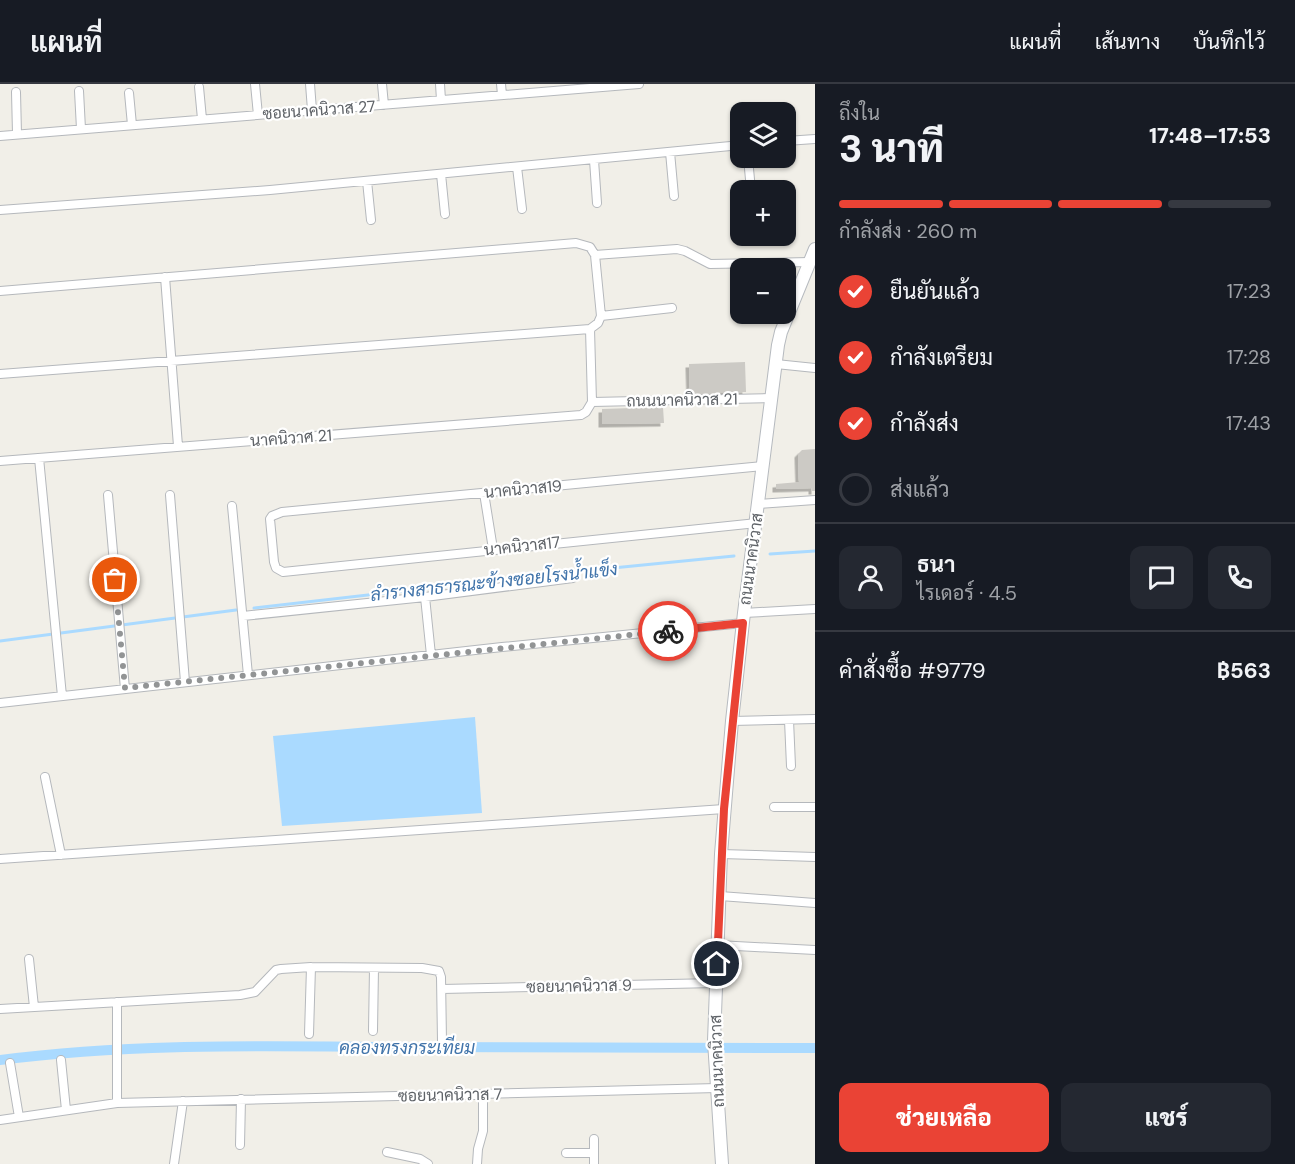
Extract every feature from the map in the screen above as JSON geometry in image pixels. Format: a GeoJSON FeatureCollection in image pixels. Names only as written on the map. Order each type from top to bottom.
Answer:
{"type":"FeatureCollection","features":[{"type":"Feature","properties":{"kind":"main road","name":"ถนนนาคนิวาส"},"geometry":{"type":"LineString","coordinates":[[722,1164],[714,1047],[721,854],[732,721],[776,364],[782,332],[815,249]]}},
{"type":"Feature","properties":{"kind":"street"},"geometry":{"type":"LineString","coordinates":[[255,84],[258,115]]}},
{"type":"Feature","properties":{"kind":"street"},"geometry":{"type":"LineString","coordinates":[[310,84],[312,111]]}},
{"type":"Feature","properties":{"kind":"street"},"geometry":{"type":"LineString","coordinates":[[382,84],[384,105]]}},
{"type":"Feature","properties":{"kind":"street"},"geometry":{"type":"LineString","coordinates":[[440,84],[441,100]]}},
{"type":"Feature","properties":{"kind":"street"},"geometry":{"type":"LineString","coordinates":[[501,84],[502,95]]}},
{"type":"Feature","properties":{"kind":"street","name":"ซอยนาคนิวาส 27"},"geometry":{"type":"LineString","coordinates":[[0,136],[502,95],[553,88],[639,84]]}},
{"type":"Feature","properties":{"kind":"street"},"geometry":{"type":"LineString","coordinates":[[199,87],[202,119]]}},
{"type":"Feature","properties":{"kind":"street"},"geometry":{"type":"LineString","coordinates":[[79,91],[81,129]]}},
{"type":"Feature","properties":{"kind":"street"},"geometry":{"type":"LineString","coordinates":[[16,92],[17,134]]}},
{"type":"Feature","properties":{"kind":"street"},"geometry":{"type":"LineString","coordinates":[[129,93],[132,125]]}},
{"type":"Feature","properties":{"kind":"street"},"geometry":{"type":"LineString","coordinates":[[796,140],[815,139]]}},
{"type":"Feature","properties":{"kind":"street"},"geometry":{"type":"LineString","coordinates":[[0,210],[169,199],[730,146]]}},
{"type":"Feature","properties":{"kind":"street"},"geometry":{"type":"LineString","coordinates":[[670,152],[674,196]]}},
{"type":"Feature","properties":{"kind":"street"},"geometry":{"type":"LineString","coordinates":[[594,160],[597,203]]}},
{"type":"Feature","properties":{"kind":"street"},"geometry":{"type":"LineString","coordinates":[[518,167],[522,209]]}},
{"type":"Feature","properties":{"kind":"street"},"geometry":{"type":"LineString","coordinates":[[441,174],[445,214]]}},
{"type":"Feature","properties":{"kind":"street"},"geometry":{"type":"LineString","coordinates":[[368,181],[371,220]]}},
{"type":"Feature","properties":{"kind":"street"},"geometry":{"type":"LineString","coordinates":[[0,291],[576,243],[590,247],[596,255],[601,316],[598,323],[590,329],[0,374]]}},
{"type":"Feature","properties":{"kind":"street"},"geometry":{"type":"LineString","coordinates":[[596,255],[677,249],[710,264],[810,262]]}},
{"type":"Feature","properties":{"kind":"street"},"geometry":{"type":"LineString","coordinates":[[165,278],[178,446]]}},
{"type":"Feature","properties":{"kind":"street"},"geometry":{"type":"LineString","coordinates":[[601,316],[672,308]]}},
{"type":"Feature","properties":{"kind":"street"},"geometry":{"type":"LineString","coordinates":[[590,329],[592,402]]}},
{"type":"Feature","properties":{"kind":"street"},"geometry":{"type":"LineString","coordinates":[[776,364],[815,369]]}},
{"type":"Feature","properties":{"kind":"street","name":"ถนนนาคนิวาส 21"},"geometry":{"type":"LineString","coordinates":[[592,402],[772,398]]}},
{"type":"Feature","properties":{"kind":"street","name":"นาคนิวาศ 21"},"geometry":{"type":"LineString","coordinates":[[0,461],[581,415],[586,412],[592,402]]}},
{"type":"Feature","properties":{"kind":"street"},"geometry":{"type":"LineString","coordinates":[[39,458],[62,696]]}},
{"type":"Feature","properties":{"kind":"street","name":"นาคนิวาส19"},"geometry":{"type":"LineString","coordinates":[[287,572],[279,571],[274,562],[270,519],[282,512],[764,466]]}},
{"type":"Feature","properties":{"kind":"street"},"geometry":{"type":"LineString","coordinates":[[484,493],[493,549]]}},
{"type":"Feature","properties":{"kind":"street"},"geometry":{"type":"LineString","coordinates":[[108,495],[125,688]]}},
{"type":"Feature","properties":{"kind":"street"},"geometry":{"type":"LineString","coordinates":[[170,495],[185,682]]}},
{"type":"Feature","properties":{"kind":"street"},"geometry":{"type":"LineString","coordinates":[[759,504],[815,500]]}},
{"type":"Feature","properties":{"kind":"street"},"geometry":{"type":"LineString","coordinates":[[232,506],[248,675]]}},
{"type":"Feature","properties":{"kind":"street","name":"นาคนิวาส17"},"geometry":{"type":"LineString","coordinates":[[287,572],[757,523]]}},
{"type":"Feature","properties":{"kind":"street"},"geometry":{"type":"LineString","coordinates":[[243,616],[425,597],[573,578]]}},
{"type":"Feature","properties":{"kind":"street"},"geometry":{"type":"LineString","coordinates":[[425,597],[431,655]]}},
{"type":"Feature","properties":{"kind":"street"},"geometry":{"type":"LineString","coordinates":[[0,703],[815,609]]}},
{"type":"Feature","properties":{"kind":"street"},"geometry":{"type":"LineString","coordinates":[[732,721],[815,719]]}},
{"type":"Feature","properties":{"kind":"street"},"geometry":{"type":"LineString","coordinates":[[789,720],[791,766]]}},
{"type":"Feature","properties":{"kind":"street"},"geometry":{"type":"LineString","coordinates":[[45,777],[61,855]]}},
{"type":"Feature","properties":{"kind":"street"},"geometry":{"type":"LineString","coordinates":[[774,807],[815,807]]}},
{"type":"Feature","properties":{"kind":"street"},"geometry":{"type":"LineString","coordinates":[[0,859],[724,809]]}},
{"type":"Feature","properties":{"kind":"street"},"geometry":{"type":"LineString","coordinates":[[721,854],[815,857]]}},
{"type":"Feature","properties":{"kind":"street"},"geometry":{"type":"LineString","coordinates":[[720,896],[815,903]]}},
{"type":"Feature","properties":{"kind":"street"},"geometry":{"type":"LineString","coordinates":[[717,945],[815,950]]}},
{"type":"Feature","properties":{"kind":"street"},"geometry":{"type":"LineString","coordinates":[[29,959],[34,1007]]}},
{"type":"Feature","properties":{"kind":"street"},"geometry":{"type":"LineString","coordinates":[[0,1009],[240,995],[255,992],[276,970],[310,967],[436,970],[439,971],[441,977],[442,1041]]}},
{"type":"Feature","properties":{"kind":"street"},"geometry":{"type":"LineString","coordinates":[[309,1034],[310,967]]}},
{"type":"Feature","properties":{"kind":"street"},"geometry":{"type":"LineString","coordinates":[[373,1031],[374,968]]}},
{"type":"Feature","properties":{"kind":"street","name":"ซอยนาคนิวาส 9"},"geometry":{"type":"LineString","coordinates":[[442,989],[716,983]]}},
{"type":"Feature","properties":{"kind":"street"},"geometry":{"type":"LineString","coordinates":[[117,1002],[117,1103]]}},
{"type":"Feature","properties":{"kind":"street"},"geometry":{"type":"LineString","coordinates":[[61,1060],[66,1110]]}},
{"type":"Feature","properties":{"kind":"street"},"geometry":{"type":"LineString","coordinates":[[10,1063],[19,1117]]}},
{"type":"Feature","properties":{"kind":"street","name":"ซอยนาคนิวาส 7"},"geometry":{"type":"LineString","coordinates":[[0,1120],[117,1103],[717,1088]]}},
{"type":"Feature","properties":{"kind":"street"},"geometry":{"type":"LineString","coordinates":[[477,1164],[483,1131],[483,1095]]}},
{"type":"Feature","properties":{"kind":"street"},"geometry":{"type":"LineString","coordinates":[[240,1145],[241,1100]]}},
{"type":"Feature","properties":{"kind":"street"},"geometry":{"type":"LineString","coordinates":[[174,1164],[183,1101]]}},
{"type":"Feature","properties":{"kind":"street"},"geometry":{"type":"LineString","coordinates":[[594,1139],[594,1164]]}},
{"type":"Feature","properties":{"kind":"street"},"geometry":{"type":"LineString","coordinates":[[387,1152],[420,1159],[428,1164]]}},
{"type":"Feature","properties":{"kind":"street"},"geometry":{"type":"LineString","coordinates":[[566,1153],[594,1153]]}},
{"type":"Feature","properties":{"kind":"water"},"geometry":{"type":"Polygon","coordinates":[[[475,717],[482,813],[282,826],[273,736],[475,717]]]}},
{"type":"Feature","properties":{"kind":"building"},"geometry":{"type":"Polygon","coordinates":[[[745,362],[746,392],[690,394],[689,364],[745,362]]]}},
{"type":"Feature","properties":{"kind":"building"},"geometry":{"type":"Polygon","coordinates":[[[663,407],[664,423],[602,424],[602,409],[663,407]]]}},
{"type":"Feature","properties":{"kind":"building"},"geometry":{"type":"Polygon","coordinates":[[[815,449],[815,491],[812,491],[812,488],[776,489],[776,484],[799,482],[798,454],[802,450],[815,449]]]}},
{"type":"Feature","properties":{"kind":"waterway","name":"ลำรางสาธารณะข้างซอยโรงน้ำแข็ง"},"geometry":{"type":"LineString","coordinates":[[770,554],[815,551]]}},
{"type":"Feature","properties":{"kind":"waterway","name":"ลำรางสาธารณะข้างซอยโรงน้ำแข็ง"},"geometry":{"type":"LineString","coordinates":[[254,608],[734,556]]}},
{"type":"Feature","properties":{"kind":"waterway","name":"ลำรางสาธารณะข้างซอยโรงน้ำแข็ง"},"geometry":{"type":"LineString","coordinates":[[0,641],[236,610]]}},
{"type":"Feature","properties":{"kind":"waterway","name":"คลองทรงกระเทียม"},"geometry":{"type":"LineString","coordinates":[[0,1060],[97,1051],[194,1047],[815,1048]]}},
{"type":"Feature","properties":{"kind":"way so far"},"geometry":{"type":"LineString","coordinates":[[115,580],[125,688],[668,631]]}},
{"type":"Feature","properties":{"kind":"route"},"geometry":{"type":"LineString","coordinates":[[668,631],[743,623],[724,809],[717,964]]}}]}
